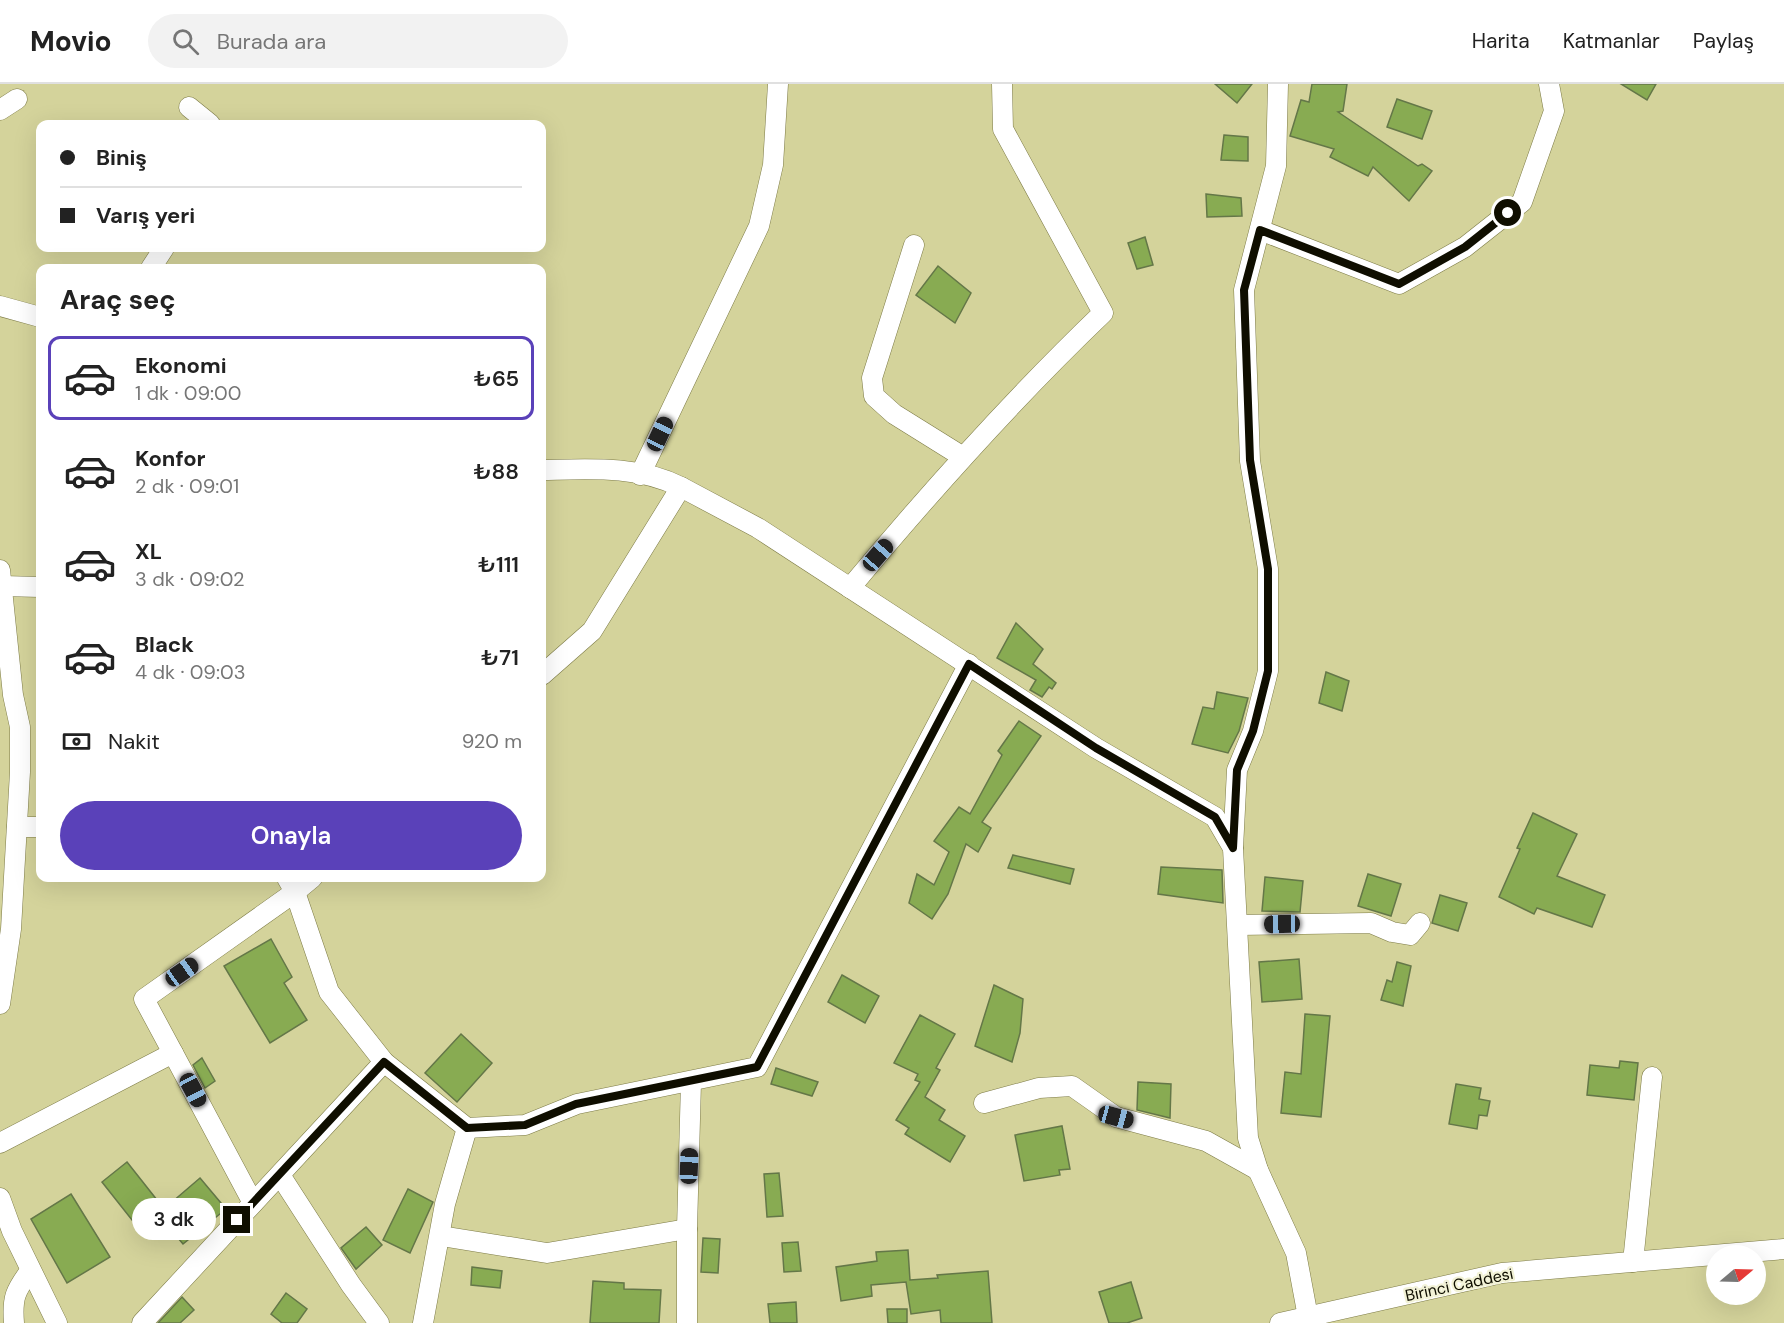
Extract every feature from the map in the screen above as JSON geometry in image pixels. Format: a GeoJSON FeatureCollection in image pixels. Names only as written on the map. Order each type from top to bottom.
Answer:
{"type":"FeatureCollection","features":[{"type":"Feature","properties":{"kind":"street"},"geometry":{"type":"LineString","coordinates":[[640,475],[759,226],[773,165],[778,84]]}},
{"type":"Feature","properties":{"kind":"street"},"geometry":{"type":"LineString","coordinates":[[850,588],[963,458],[1043,371],[1104,313],[1003,129],[1002,84]]}},
{"type":"Feature","properties":{"kind":"street"},"geometry":{"type":"LineString","coordinates":[[1278,84],[1276,166],[1244,290],[1250,460],[1268,569],[1268,671],[1253,731],[1237,770],[1233,848],[1248,1138],[1258,1170],[1296,1253],[1308,1317]]}},
{"type":"Feature","properties":{"kind":"street"},"geometry":{"type":"LineString","coordinates":[[1260,230],[1399,284],[1465,247],[1522,202],[1554,111],[1549,84]]}},
{"type":"Feature","properties":{"kind":"street"},"geometry":{"type":"LineString","coordinates":[[189,107],[205,120]]}},
{"type":"Feature","properties":{"kind":"street"},"geometry":{"type":"LineString","coordinates":[[914,245],[872,378],[874,396],[894,414],[963,458]]}},
{"type":"Feature","properties":{"kind":"street"},"geometry":{"type":"LineString","coordinates":[[0,306],[36,316]]}},
{"type":"Feature","properties":{"kind":"street"},"geometry":{"type":"LineString","coordinates":[[546,470],[610,468],[640,475],[681,487],[758,528],[1096,748],[1215,817],[1233,848]]}},
{"type":"Feature","properties":{"kind":"street"},"geometry":{"type":"LineString","coordinates":[[546,671],[592,631],[681,487]]}},
{"type":"Feature","properties":{"kind":"street"},"geometry":{"type":"LineString","coordinates":[[0,1004],[11,929],[8,849],[17,827],[20,727],[13,695],[1,578],[36,586]]}},
{"type":"Feature","properties":{"kind":"street"},"geometry":{"type":"LineString","coordinates":[[253,1203],[144,999],[291,885],[329,992],[384,1062],[467,1128],[525,1125],[576,1104],[757,1067],[969,664]]}},
{"type":"Feature","properties":{"kind":"street"},"geometry":{"type":"LineString","coordinates":[[0,721],[20,727]]}},
{"type":"Feature","properties":{"kind":"street"},"geometry":{"type":"LineString","coordinates":[[17,827],[36,827]]}},
{"type":"Feature","properties":{"kind":"street"},"geometry":{"type":"LineString","coordinates":[[1238,925],[1371,923],[1381,935],[1410,935],[1420,923]]}},
{"type":"Feature","properties":{"kind":"street"},"geometry":{"type":"LineString","coordinates":[[0,1143],[173,1053]]}},
{"type":"Feature","properties":{"kind":"street"},"geometry":{"type":"LineString","coordinates":[[142,1323],[384,1062]]}},
{"type":"Feature","properties":{"kind":"street"},"geometry":{"type":"LineString","coordinates":[[1633,1262],[1652,1077]]}},
{"type":"Feature","properties":{"kind":"street"},"geometry":{"type":"LineString","coordinates":[[687,1323],[687,1228],[692,1082]]}},
{"type":"Feature","properties":{"kind":"street"},"geometry":{"type":"LineString","coordinates":[[984,1103],[1039,1088],[1072,1086],[1116,1117],[1206,1141],[1258,1170]]}},
{"type":"Feature","properties":{"kind":"street"},"geometry":{"type":"LineString","coordinates":[[423,1323],[441,1236],[445,1204],[467,1128]]}},
{"type":"Feature","properties":{"kind":"street"},"geometry":{"type":"LineString","coordinates":[[280,1174],[351,1285],[379,1323]]}},
{"type":"Feature","properties":{"kind":"street"},"geometry":{"type":"LineString","coordinates":[[0,1198],[30,1271],[57,1323]]}},
{"type":"Feature","properties":{"kind":"street"},"geometry":{"type":"LineString","coordinates":[[441,1236],[547,1253],[687,1228]]}},
{"type":"Feature","properties":{"kind":"street","name":"Birinci Caddesi"},"geometry":{"type":"LineString","coordinates":[[1280,1323],[1502,1273],[1784,1249]]}},
{"type":"Feature","properties":{"kind":"street"},"geometry":{"type":"LineString","coordinates":[[9,1321],[17,1289],[30,1271]]}},
{"type":"Feature","properties":{"kind":"building"},"geometry":{"type":"Polygon","coordinates":[[[1215,84],[1252,84],[1237,103],[1215,84]]]}},
{"type":"Feature","properties":{"kind":"building"},"geometry":{"type":"Polygon","coordinates":[[[1312,84],[1347,84],[1343,111],[1338,112],[1418,166],[1422,164],[1432,171],[1409,201],[1373,167],[1368,176],[1330,157],[1334,149],[1290,136],[1301,100],[1309,102],[1312,84]]]}},
{"type":"Feature","properties":{"kind":"building"},"geometry":{"type":"Polygon","coordinates":[[[1621,84],[1656,84],[1647,100],[1621,84]]]}},
{"type":"Feature","properties":{"kind":"building"},"geometry":{"type":"Polygon","coordinates":[[[1397,99],[1432,111],[1422,139],[1387,127],[1397,99]]]}},
{"type":"Feature","properties":{"kind":"building"},"geometry":{"type":"Polygon","coordinates":[[[1224,135],[1248,137],[1248,161],[1221,160],[1224,135]]]}},
{"type":"Feature","properties":{"kind":"building"},"geometry":{"type":"Polygon","coordinates":[[[1206,194],[1241,198],[1242,216],[1207,217],[1206,194]]]}},
{"type":"Feature","properties":{"kind":"building"},"geometry":{"type":"Polygon","coordinates":[[[1145,237],[1153,265],[1137,269],[1128,243],[1145,237]]]}},
{"type":"Feature","properties":{"kind":"building"},"geometry":{"type":"Polygon","coordinates":[[[938,266],[971,293],[955,323],[916,295],[938,266]]]}},
{"type":"Feature","properties":{"kind":"building"},"geometry":{"type":"Polygon","coordinates":[[[1016,623],[1043,649],[1033,664],[1056,683],[1052,689],[1049,687],[1042,697],[1030,690],[1036,680],[997,658],[1016,623]]]}},
{"type":"Feature","properties":{"kind":"building"},"geometry":{"type":"Polygon","coordinates":[[[1326,672],[1349,681],[1342,711],[1319,703],[1326,672]]]}},
{"type":"Feature","properties":{"kind":"building"},"geometry":{"type":"Polygon","coordinates":[[[1217,692],[1248,698],[1239,731],[1228,753],[1192,744],[1203,707],[1214,709],[1217,692]]]}},
{"type":"Feature","properties":{"kind":"building"},"geometry":{"type":"Polygon","coordinates":[[[1019,721],[1041,736],[982,822],[991,828],[978,852],[966,844],[948,894],[932,919],[909,903],[917,874],[934,885],[949,852],[934,841],[959,807],[970,814],[1002,755],[998,751],[1019,721]]]}},
{"type":"Feature","properties":{"kind":"building"},"geometry":{"type":"Polygon","coordinates":[[[1533,813],[1577,834],[1557,876],[1605,895],[1592,927],[1537,908],[1534,914],[1499,897],[1533,813]]]}},
{"type":"Feature","properties":{"kind":"building"},"geometry":{"type":"Polygon","coordinates":[[[1013,855],[1074,869],[1070,884],[1008,868],[1013,855]]]}},
{"type":"Feature","properties":{"kind":"building"},"geometry":{"type":"Polygon","coordinates":[[[1161,867],[1222,870],[1223,903],[1158,894],[1161,867]]]}},
{"type":"Feature","properties":{"kind":"building"},"geometry":{"type":"Polygon","coordinates":[[[1368,874],[1401,884],[1391,916],[1358,906],[1368,874]]]}},
{"type":"Feature","properties":{"kind":"building"},"geometry":{"type":"Polygon","coordinates":[[[1265,877],[1303,881],[1300,912],[1262,911],[1265,877]]]}},
{"type":"Feature","properties":{"kind":"building"},"geometry":{"type":"Polygon","coordinates":[[[1440,895],[1467,903],[1458,931],[1432,923],[1440,895]]]}},
{"type":"Feature","properties":{"kind":"building"},"geometry":{"type":"Polygon","coordinates":[[[271,939],[292,977],[284,983],[307,1020],[270,1043],[224,966],[271,939]]]}},
{"type":"Feature","properties":{"kind":"building"},"geometry":{"type":"Polygon","coordinates":[[[1299,959],[1302,999],[1262,1002],[1259,962],[1299,959]]]}},
{"type":"Feature","properties":{"kind":"building"},"geometry":{"type":"Polygon","coordinates":[[[1397,962],[1411,966],[1403,1006],[1381,1000],[1387,980],[1392,982],[1397,962]]]}},
{"type":"Feature","properties":{"kind":"building"},"geometry":{"type":"Polygon","coordinates":[[[842,975],[879,996],[865,1023],[828,1002],[842,975]]]}},
{"type":"Feature","properties":{"kind":"building"},"geometry":{"type":"Polygon","coordinates":[[[994,985],[1023,999],[1020,1033],[1012,1062],[975,1046],[994,985]]]}},
{"type":"Feature","properties":{"kind":"building"},"geometry":{"type":"Polygon","coordinates":[[[1305,1014],[1330,1016],[1321,1117],[1281,1113],[1285,1072],[1301,1074],[1305,1014]]]}},
{"type":"Feature","properties":{"kind":"building"},"geometry":{"type":"Polygon","coordinates":[[[920,1015],[955,1034],[936,1068],[940,1070],[925,1097],[945,1110],[939,1120],[965,1136],[950,1162],[905,1134],[909,1128],[896,1120],[920,1082],[915,1080],[918,1074],[894,1063],[920,1015]]]}},
{"type":"Feature","properties":{"kind":"building"},"geometry":{"type":"Polygon","coordinates":[[[461,1034],[492,1063],[457,1102],[425,1073],[461,1034]]]}},
{"type":"Feature","properties":{"kind":"building"},"geometry":{"type":"Polygon","coordinates":[[[202,1058],[215,1081],[205,1088],[193,1065],[202,1058]]]}},
{"type":"Feature","properties":{"kind":"building"},"geometry":{"type":"Polygon","coordinates":[[[1620,1061],[1638,1063],[1634,1100],[1587,1095],[1590,1065],[1619,1068],[1620,1061]]]}},
{"type":"Feature","properties":{"kind":"building"},"geometry":{"type":"Polygon","coordinates":[[[776,1068],[818,1082],[812,1096],[771,1084],[776,1068]]]}},
{"type":"Feature","properties":{"kind":"building"},"geometry":{"type":"Polygon","coordinates":[[[1138,1082],[1171,1084],[1170,1118],[1137,1110],[1138,1082]]]}},
{"type":"Feature","properties":{"kind":"building"},"geometry":{"type":"Polygon","coordinates":[[[1456,1084],[1481,1088],[1479,1099],[1490,1101],[1487,1116],[1479,1115],[1477,1129],[1449,1124],[1456,1084]]]}},
{"type":"Feature","properties":{"kind":"building"},"geometry":{"type":"Polygon","coordinates":[[[1062,1126],[1070,1169],[1059,1170],[1060,1175],[1024,1181],[1015,1135],[1062,1126]]]}},
{"type":"Feature","properties":{"kind":"building"},"geometry":{"type":"Polygon","coordinates":[[[127,1162],[157,1200],[132,1220],[102,1182],[127,1162]]]}},
{"type":"Feature","properties":{"kind":"building"},"geometry":{"type":"Polygon","coordinates":[[[779,1173],[783,1216],[767,1217],[764,1174],[779,1173]]]}},
{"type":"Feature","properties":{"kind":"building"},"geometry":{"type":"Polygon","coordinates":[[[200,1178],[226,1209],[183,1244],[158,1214],[200,1178]]]}},
{"type":"Feature","properties":{"kind":"building"},"geometry":{"type":"Polygon","coordinates":[[[408,1189],[433,1202],[410,1253],[383,1240],[408,1189]]]}},
{"type":"Feature","properties":{"kind":"building"},"geometry":{"type":"Polygon","coordinates":[[[71,1194],[110,1257],[67,1283],[31,1219],[71,1194]]]}},
{"type":"Feature","properties":{"kind":"building"},"geometry":{"type":"Polygon","coordinates":[[[366,1227],[382,1245],[356,1269],[341,1248],[366,1227]]]}},
{"type":"Feature","properties":{"kind":"building"},"geometry":{"type":"Polygon","coordinates":[[[703,1238],[720,1239],[718,1273],[701,1272],[703,1238]]]}},
{"type":"Feature","properties":{"kind":"building"},"geometry":{"type":"Polygon","coordinates":[[[798,1242],[801,1271],[784,1272],[782,1243],[798,1242]]]}},
{"type":"Feature","properties":{"kind":"building"},"geometry":{"type":"Polygon","coordinates":[[[908,1250],[910,1280],[938,1278],[937,1275],[988,1271],[992,1323],[941,1323],[940,1310],[911,1314],[906,1282],[871,1285],[872,1296],[841,1301],[836,1267],[877,1261],[876,1252],[908,1250]]]}},
{"type":"Feature","properties":{"kind":"building"},"geometry":{"type":"Polygon","coordinates":[[[472,1267],[502,1271],[500,1288],[471,1285],[472,1267]]]}},
{"type":"Feature","properties":{"kind":"building"},"geometry":{"type":"Polygon","coordinates":[[[593,1281],[624,1283],[624,1289],[661,1290],[659,1323],[590,1323],[593,1281]]]}},
{"type":"Feature","properties":{"kind":"building"},"geometry":{"type":"Polygon","coordinates":[[[1131,1282],[1142,1318],[1127,1323],[1109,1323],[1099,1292],[1131,1282]]]}},
{"type":"Feature","properties":{"kind":"building"},"geometry":{"type":"Polygon","coordinates":[[[286,1293],[307,1309],[297,1323],[282,1323],[271,1314],[286,1293]]]}},
{"type":"Feature","properties":{"kind":"building"},"geometry":{"type":"Polygon","coordinates":[[[182,1297],[194,1310],[180,1323],[158,1323],[182,1297]]]}},
{"type":"Feature","properties":{"kind":"building"},"geometry":{"type":"Polygon","coordinates":[[[796,1302],[797,1323],[770,1323],[768,1304],[796,1302]]]}},
{"type":"Feature","properties":{"kind":"building"},"geometry":{"type":"Polygon","coordinates":[[[887,1309],[907,1309],[907,1323],[888,1323],[887,1309]]]}},
{"type":"Feature","properties":{"kind":"route"},"geometry":{"type":"LineString","coordinates":[[237,1220],[384,1062],[467,1128],[525,1125],[576,1104],[757,1067],[969,664],[1096,748],[1215,817],[1233,848],[1237,770],[1253,731],[1268,671],[1268,569],[1250,460],[1244,290],[1260,230],[1399,284],[1465,247],[1508,213]]}}]}
